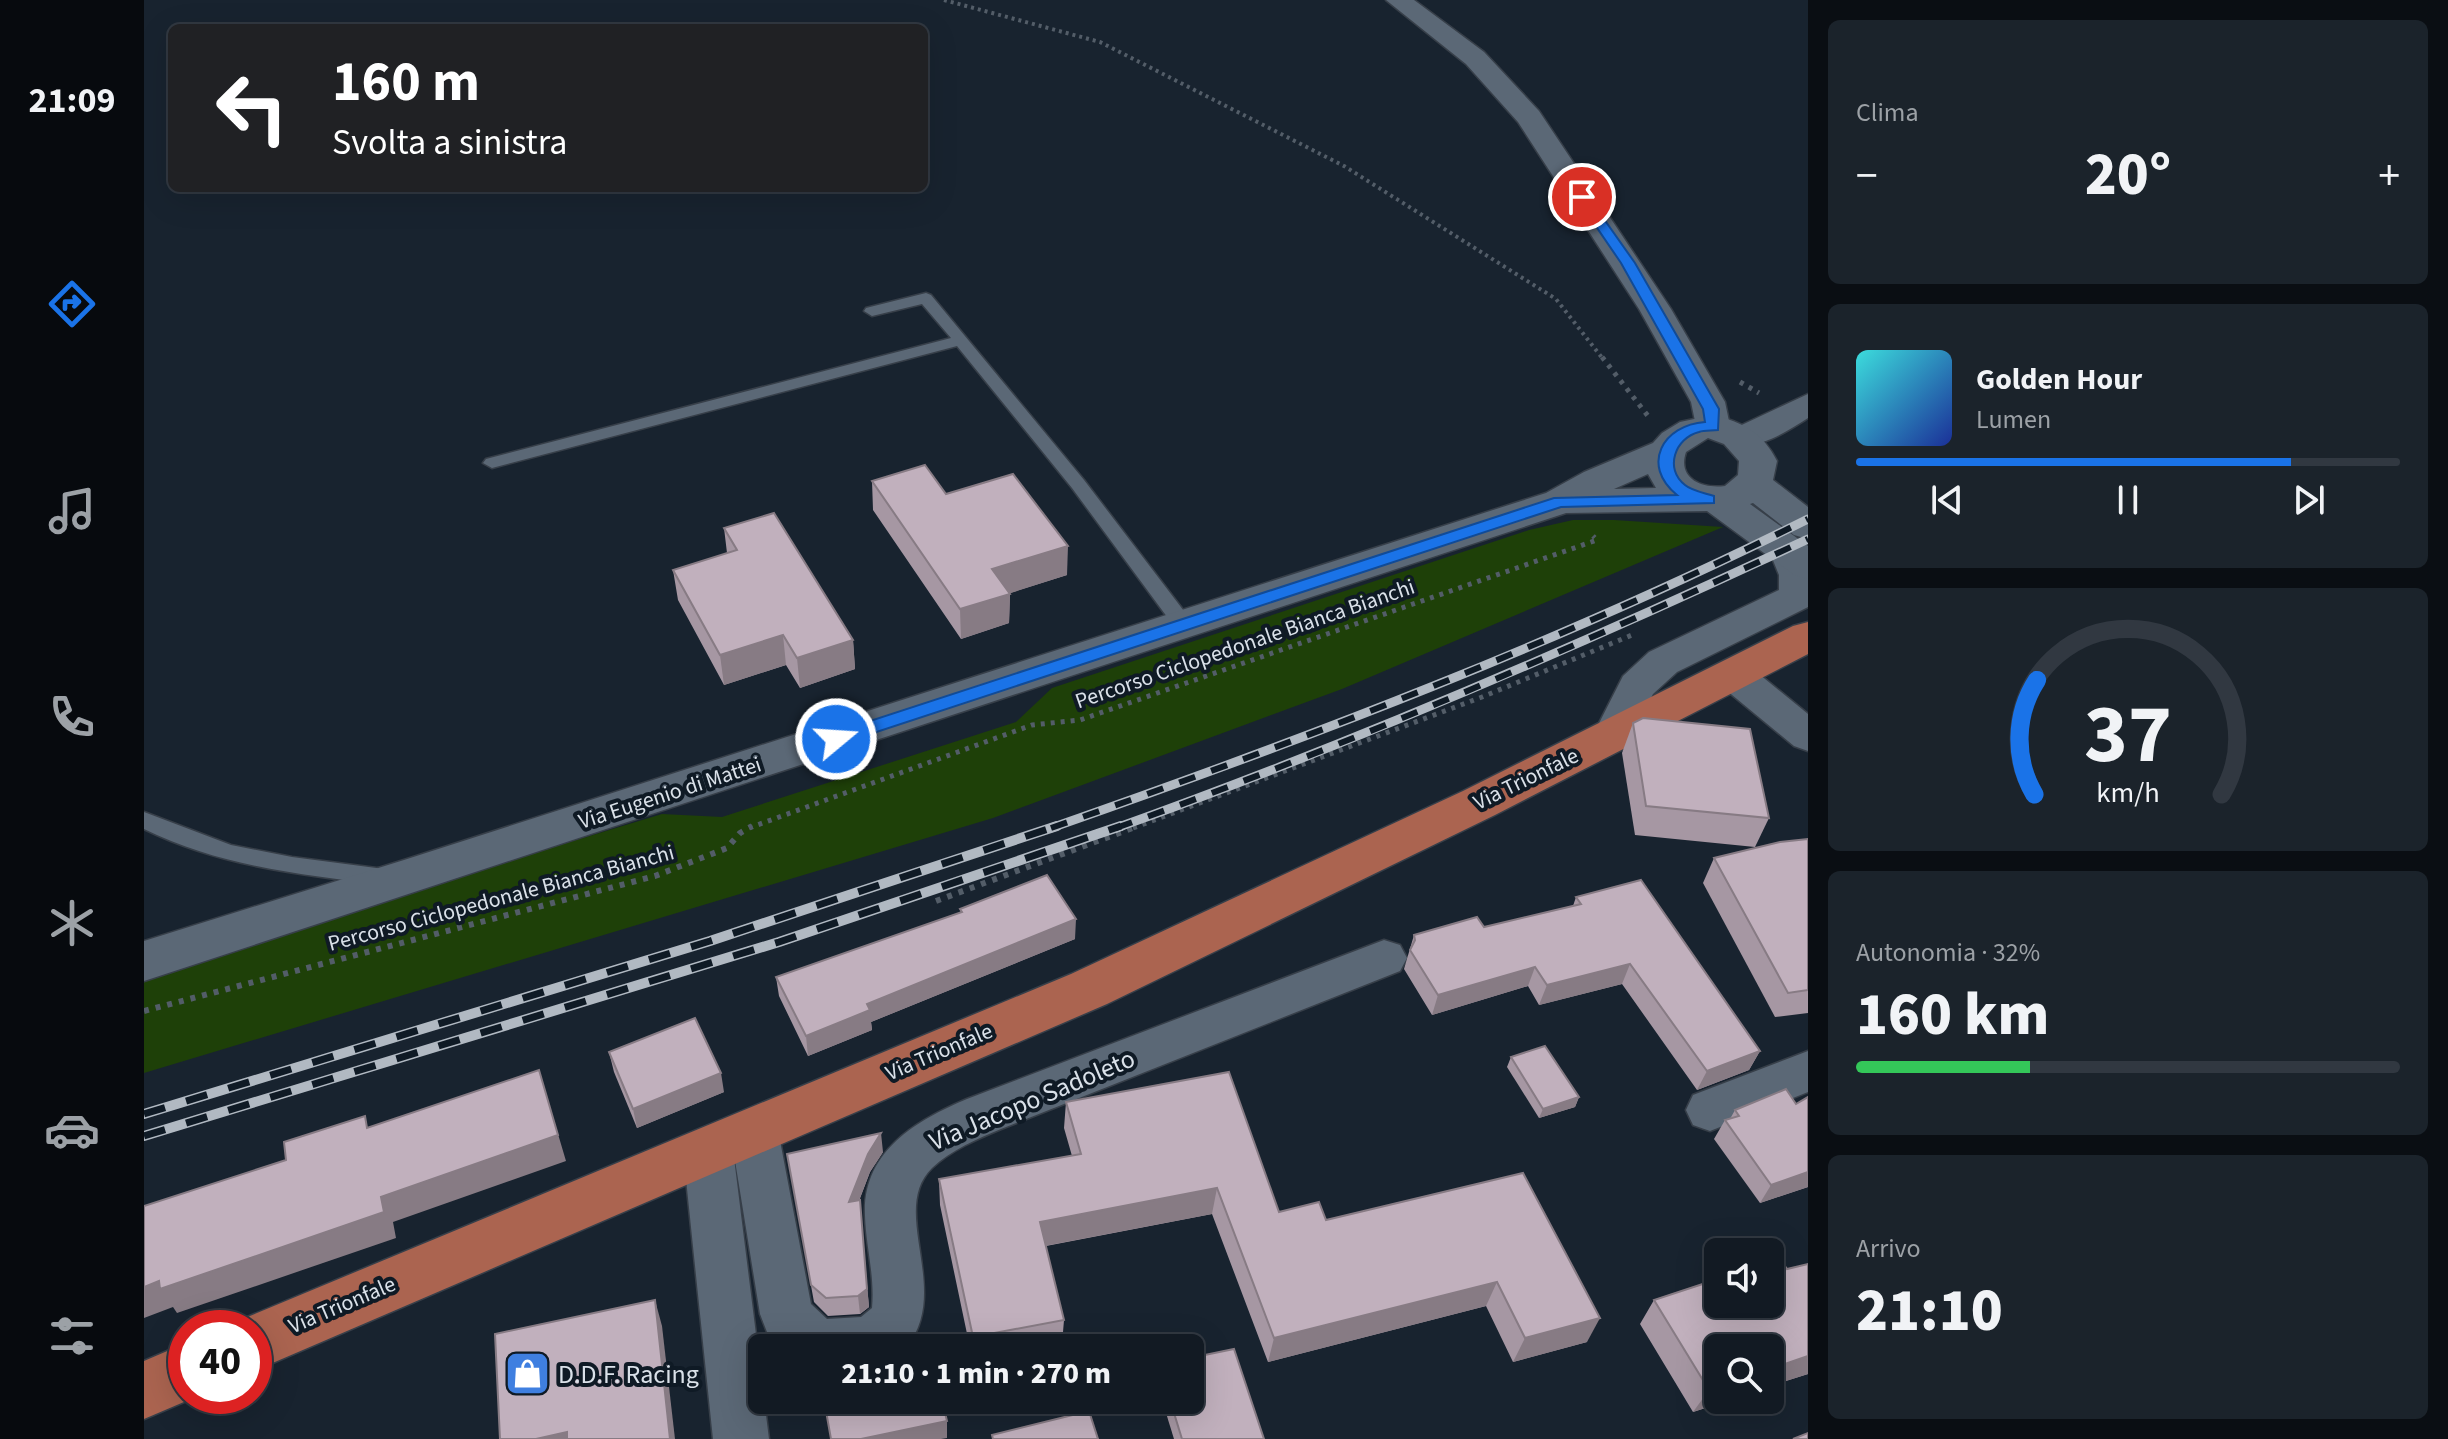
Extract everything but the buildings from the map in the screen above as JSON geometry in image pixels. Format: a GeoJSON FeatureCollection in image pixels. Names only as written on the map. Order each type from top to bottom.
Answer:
{"type":"FeatureCollection","features":[{"type":"Feature","properties":{"kind":"main road","name":"Via Trionfale"},"geometry":{"type":"LineString","coordinates":[[272,1335],[1089,989],[1274,903],[1612,737],[1808,636]]}},
{"type":"Feature","properties":{"kind":"main road"},"geometry":{"type":"LineString","coordinates":[[144,1390],[168,1380]]}},
{"type":"Feature","properties":{"kind":"street"},"geometry":{"type":"LineString","coordinates":[[1398,0],[1475,58],[1529,117],[1649,297],[1728,432],[1758,460],[1753,484],[1735,496],[1712,499]]}},
{"type":"Feature","properties":{"kind":"street"},"geometry":{"type":"LineString","coordinates":[[1801,548],[1712,499],[1689,494],[1671,482],[1665,465],[1671,447],[1690,429],[1728,432],[1771,426],[1808,404]]}},
{"type":"Feature","properties":{"kind":"street","name":"Via Eugenio di Mattei"},"geometry":{"type":"LineString","coordinates":[[1573,515],[1671,447]]}},
{"type":"Feature","properties":{"kind":"street"},"geometry":{"type":"LineString","coordinates":[[1612,737],[1637,686],[1663,662],[1795,598],[1800,587],[1801,548],[1753,484]]}},
{"type":"Feature","properties":{"kind":"street","name":"Via Eugenio di Mattei"},"geometry":{"type":"LineString","coordinates":[[144,961],[1183,624],[1573,515],[1712,499]]}},
{"type":"Feature","properties":{"kind":"street"},"geometry":{"type":"LineString","coordinates":[[1734,675],[1808,736]]}},
{"type":"Feature","properties":{"kind":"street","name":"Via Jacopo Sadoleto"},"geometry":{"type":"LineString","coordinates":[[731,1140],[786,1314],[805,1336],[819,1342],[848,1346],[870,1340],[893,1320],[902,1295],[891,1196],[906,1162],[927,1142],[997,1110],[1384,958]]}},
{"type":"Feature","properties":{"kind":"street"},"geometry":{"type":"LineString","coordinates":[[1710,1110],[1808,1071]]}},
{"type":"Feature","properties":{"kind":"street"},"geometry":{"type":"LineString","coordinates":[[731,1140],[741,1439]]}},
{"type":"Feature","properties":{"kind":"lane"},"geometry":{"type":"LineString","coordinates":[[872,311],[926,298],[1078,484],[1183,624]]}},
{"type":"Feature","properties":{"kind":"lane"},"geometry":{"type":"LineString","coordinates":[[492,463],[959,341]]}},
{"type":"Feature","properties":{"kind":"lane"},"geometry":{"type":"LineString","coordinates":[[144,820],[184,838],[239,855],[404,879]]}},
{"type":"Feature","properties":{"kind":"path"},"geometry":{"type":"LineString","coordinates":[[944,0],[1100,42],[1344,166],[1556,299],[1671,447]]}},
{"type":"Feature","properties":{"kind":"path"},"geometry":{"type":"LineString","coordinates":[[1736,382],[1749,386],[1770,401]]}},
{"type":"Feature","properties":{"kind":"path"},"geometry":{"type":"LineString","coordinates":[[1573,515],[1597,540]]}},
{"type":"Feature","properties":{"kind":"path","name":"Percorso Ciclopedonale Bianca Bianchi"},"geometry":{"type":"LineString","coordinates":[[144,1011],[655,876],[727,848],[740,833],[755,824],[1032,725],[1080,720],[1608,537]]}},
{"type":"Feature","properties":{"kind":"path"},"geometry":{"type":"LineString","coordinates":[[936,901],[1535,677],[1645,629]]}},
{"type":"Feature","properties":{"kind":"green space"},"geometry":{"type":"Polygon","coordinates":[[[1573,520],[1723,527],[1342,689],[993,818],[144,1073],[144,971],[662,814],[722,817],[1016,722],[1052,688],[1529,530],[1573,520]]]}},
{"type":"Feature","properties":{"kind":"railway"},"geometry":{"type":"LineString","coordinates":[[1051,828],[1435,686],[1623,606],[1808,519]]}},
{"type":"Feature","properties":{"kind":"railway"},"geometry":{"type":"LineString","coordinates":[[1116,828],[1379,728],[1637,617],[1808,539]]}},
{"type":"Feature","properties":{"kind":"railway"},"geometry":{"type":"LineString","coordinates":[[1051,828],[1057,826]]}},
{"type":"Feature","properties":{"kind":"railway"},"geometry":{"type":"LineString","coordinates":[[144,1136],[779,942],[1121,826]]}},
{"type":"Feature","properties":{"kind":"railway"},"geometry":{"type":"LineString","coordinates":[[144,1114],[710,941],[1051,828]]}},
{"type":"Feature","properties":{"kind":"place","name":"D.D.F. Racing"},"geometry":{"type":"Point","coordinates":[527,1374]}},
{"type":"Feature","properties":{"kind":"route"},"geometry":{"type":"LineString","coordinates":[[836,739],[1353,567],[1560,502],[1708,499],[1681,491],[1671,482],[1665,459],[1681,435],[1696,427],[1713,426],[1711,409],[1628,263],[1582,197]]}}]}
